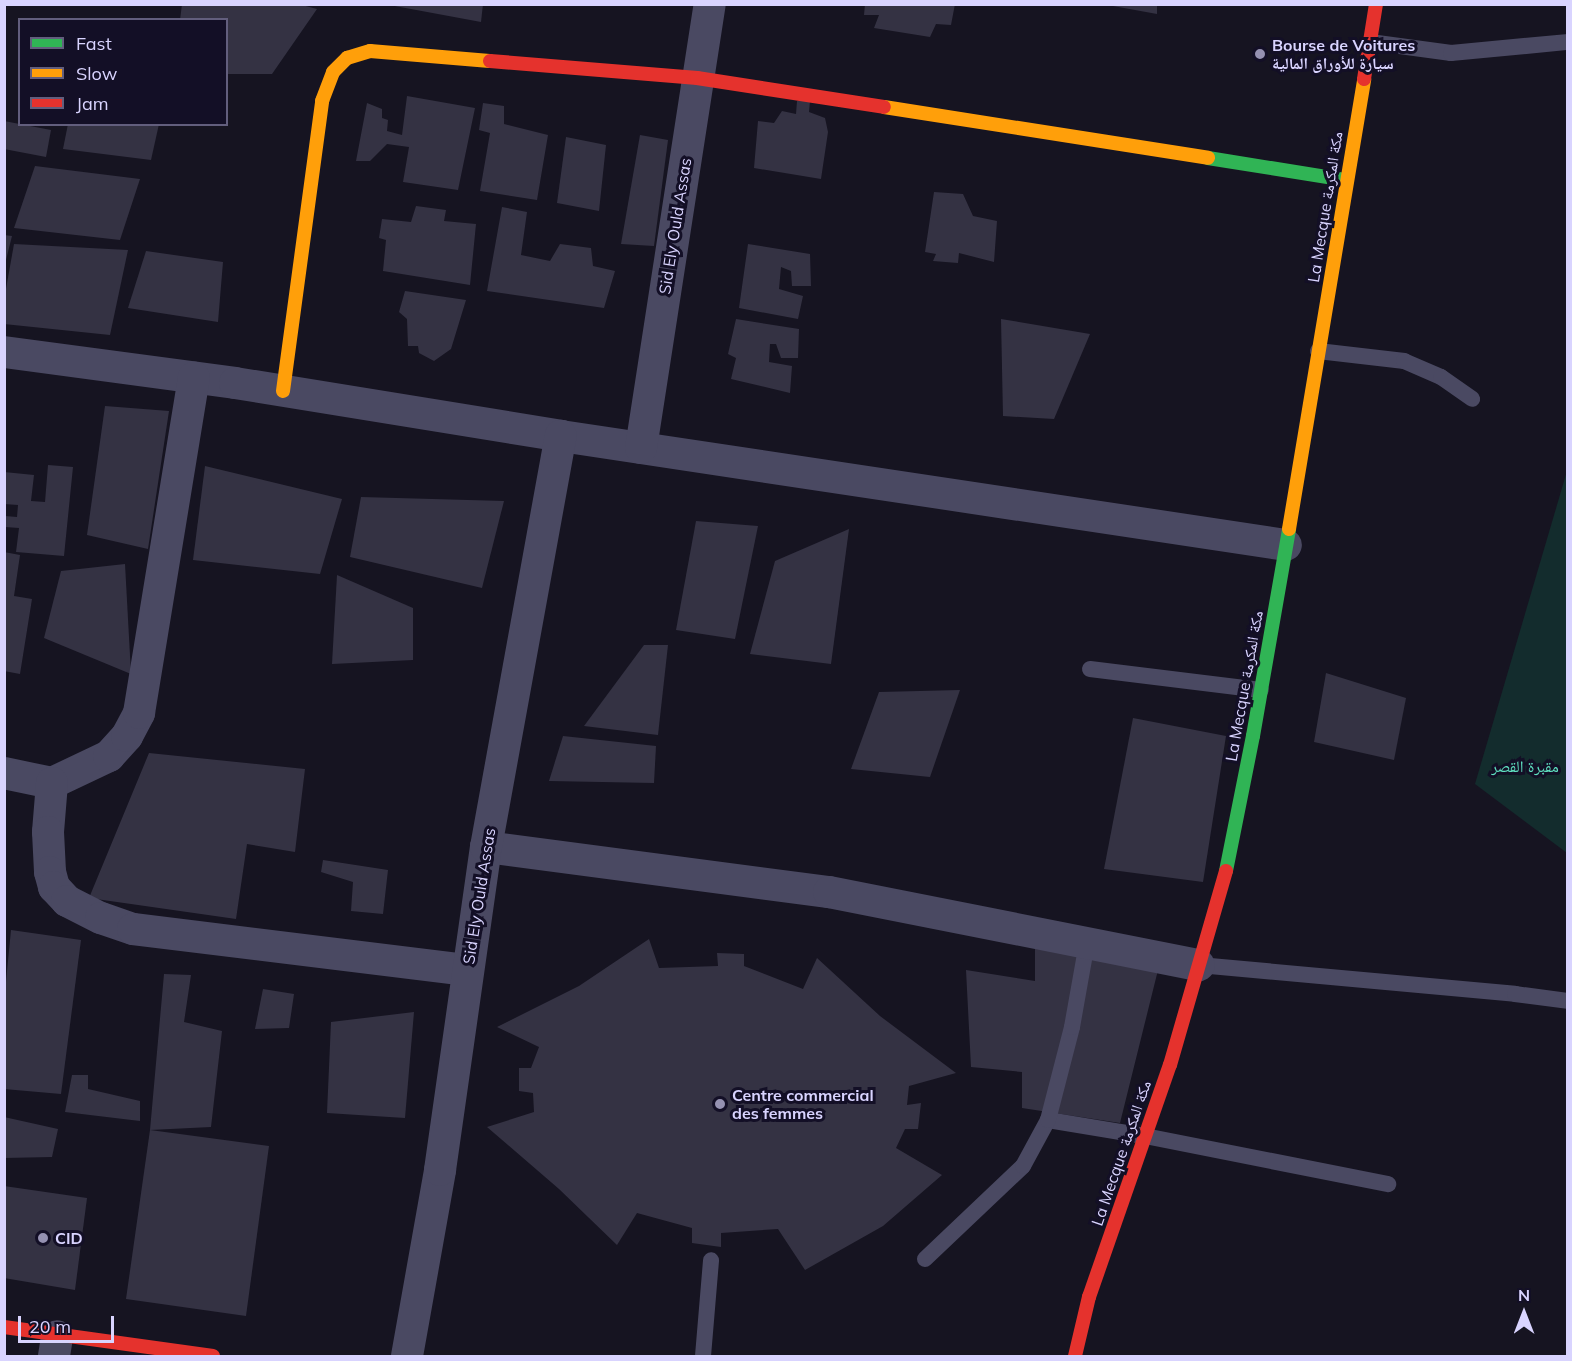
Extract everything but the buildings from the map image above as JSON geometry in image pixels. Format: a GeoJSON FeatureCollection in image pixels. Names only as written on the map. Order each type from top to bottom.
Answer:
{"type":"FeatureCollection","features":[{"type":"Feature","properties":{"kind":"street","name":"Sid Ely Ould Assas"},"geometry":{"type":"LineString","coordinates":[[641,448],[710,4]]}},
{"type":"Feature","properties":{"kind":"street","name":"La Mecque مكة المكرمة"},"geometry":{"type":"LineString","coordinates":[[1075,1356],[1089,1296],[1170,1065],[1223,884],[1261,690],[1376,4]]}},
{"type":"Feature","properties":{"kind":"street"},"geometry":{"type":"LineString","coordinates":[[283,391],[322,101],[333,72],[347,58],[370,51],[698,78],[1346,180]]}},
{"type":"Feature","properties":{"kind":"street"},"geometry":{"type":"LineString","coordinates":[[4,352],[194,377],[561,436],[1286,545]]}},
{"type":"Feature","properties":{"kind":"street"},"geometry":{"type":"LineString","coordinates":[[4,773],[52,783],[109,756],[127,736],[140,713],[194,377]]}},
{"type":"Feature","properties":{"kind":"street","name":"Sid Ely Ould Assas"},"geometry":{"type":"LineString","coordinates":[[406,1356],[440,1170],[486,847],[561,436]]}},
{"type":"Feature","properties":{"kind":"street"},"geometry":{"type":"LineString","coordinates":[[52,783],[48,832],[50,872],[54,887],[67,901],[101,918],[133,929],[467,970]]}},
{"type":"Feature","properties":{"kind":"street"},"geometry":{"type":"LineString","coordinates":[[486,847],[829,892],[1199,965]]}},
{"type":"Feature","properties":{"kind":"street"},"geometry":{"type":"LineString","coordinates":[[4,1327],[55,1346],[213,1356]]}},
{"type":"Feature","properties":{"kind":"lane"},"geometry":{"type":"LineString","coordinates":[[1370,42],[1451,53],[1568,42]]}},
{"type":"Feature","properties":{"kind":"lane"},"geometry":{"type":"LineString","coordinates":[[1318,351],[1404,361],[1441,377],[1472,399]]}},
{"type":"Feature","properties":{"kind":"lane"},"geometry":{"type":"LineString","coordinates":[[1090,669],[1261,690]]}},
{"type":"Feature","properties":{"kind":"lane"},"geometry":{"type":"LineString","coordinates":[[925,1260],[1023,1166],[1048,1120],[1072,1027],[1087,943]]}},
{"type":"Feature","properties":{"kind":"lane"},"geometry":{"type":"LineString","coordinates":[[1199,965],[1515,994],[1568,1001]]}},
{"type":"Feature","properties":{"kind":"lane"},"geometry":{"type":"LineString","coordinates":[[1048,1120],[1145,1136],[1388,1184]]}},
{"type":"Feature","properties":{"kind":"lane"},"geometry":{"type":"LineString","coordinates":[[703,1356],[711,1260]]}},
{"type":"Feature","properties":{"kind":"green space","name":"مقبرة القصر"},"geometry":{"type":"Polygon","coordinates":[[[1567,471],[1567,853],[1475,784],[1567,471]]]}},
{"type":"Feature","properties":{"kind":"traffic: fast"},"geometry":{"type":"LineString","coordinates":[[1208,158],[1346,180]]}},
{"type":"Feature","properties":{"kind":"traffic: fast"},"geometry":{"type":"LineString","coordinates":[[1226,871],[1253,736],[1289,529]]}},
{"type":"Feature","properties":{"kind":"traffic: slow"},"geometry":{"type":"LineString","coordinates":[[283,391],[322,101],[333,72],[347,58],[370,51],[490,61]]}},
{"type":"Feature","properties":{"kind":"traffic: slow"},"geometry":{"type":"LineString","coordinates":[[1289,529],[1364,79]]}},
{"type":"Feature","properties":{"kind":"traffic: slow"},"geometry":{"type":"LineString","coordinates":[[884,107],[1208,158]]}},
{"type":"Feature","properties":{"kind":"traffic: jam"},"geometry":{"type":"LineString","coordinates":[[1364,79],[1376,4]]}},
{"type":"Feature","properties":{"kind":"traffic: jam"},"geometry":{"type":"LineString","coordinates":[[490,61],[697,78],[884,107]]}},
{"type":"Feature","properties":{"kind":"traffic: jam"},"geometry":{"type":"LineString","coordinates":[[1075,1356],[1089,1297],[1170,1065],[1226,871]]}},
{"type":"Feature","properties":{"kind":"traffic: jam"},"geometry":{"type":"LineString","coordinates":[[4,1327],[213,1356]]}},
{"type":"Feature","properties":{"kind":"place","name":"Bourse de Voitures سيارة للأوراق المالية"},"geometry":{"type":"Point","coordinates":[1260,54]}},
{"type":"Feature","properties":{"kind":"place","name":"Centre commercial des femmes"},"geometry":{"type":"Point","coordinates":[720,1104]}},
{"type":"Feature","properties":{"kind":"place","name":"CID"},"geometry":{"type":"Point","coordinates":[43,1238]}}]}
